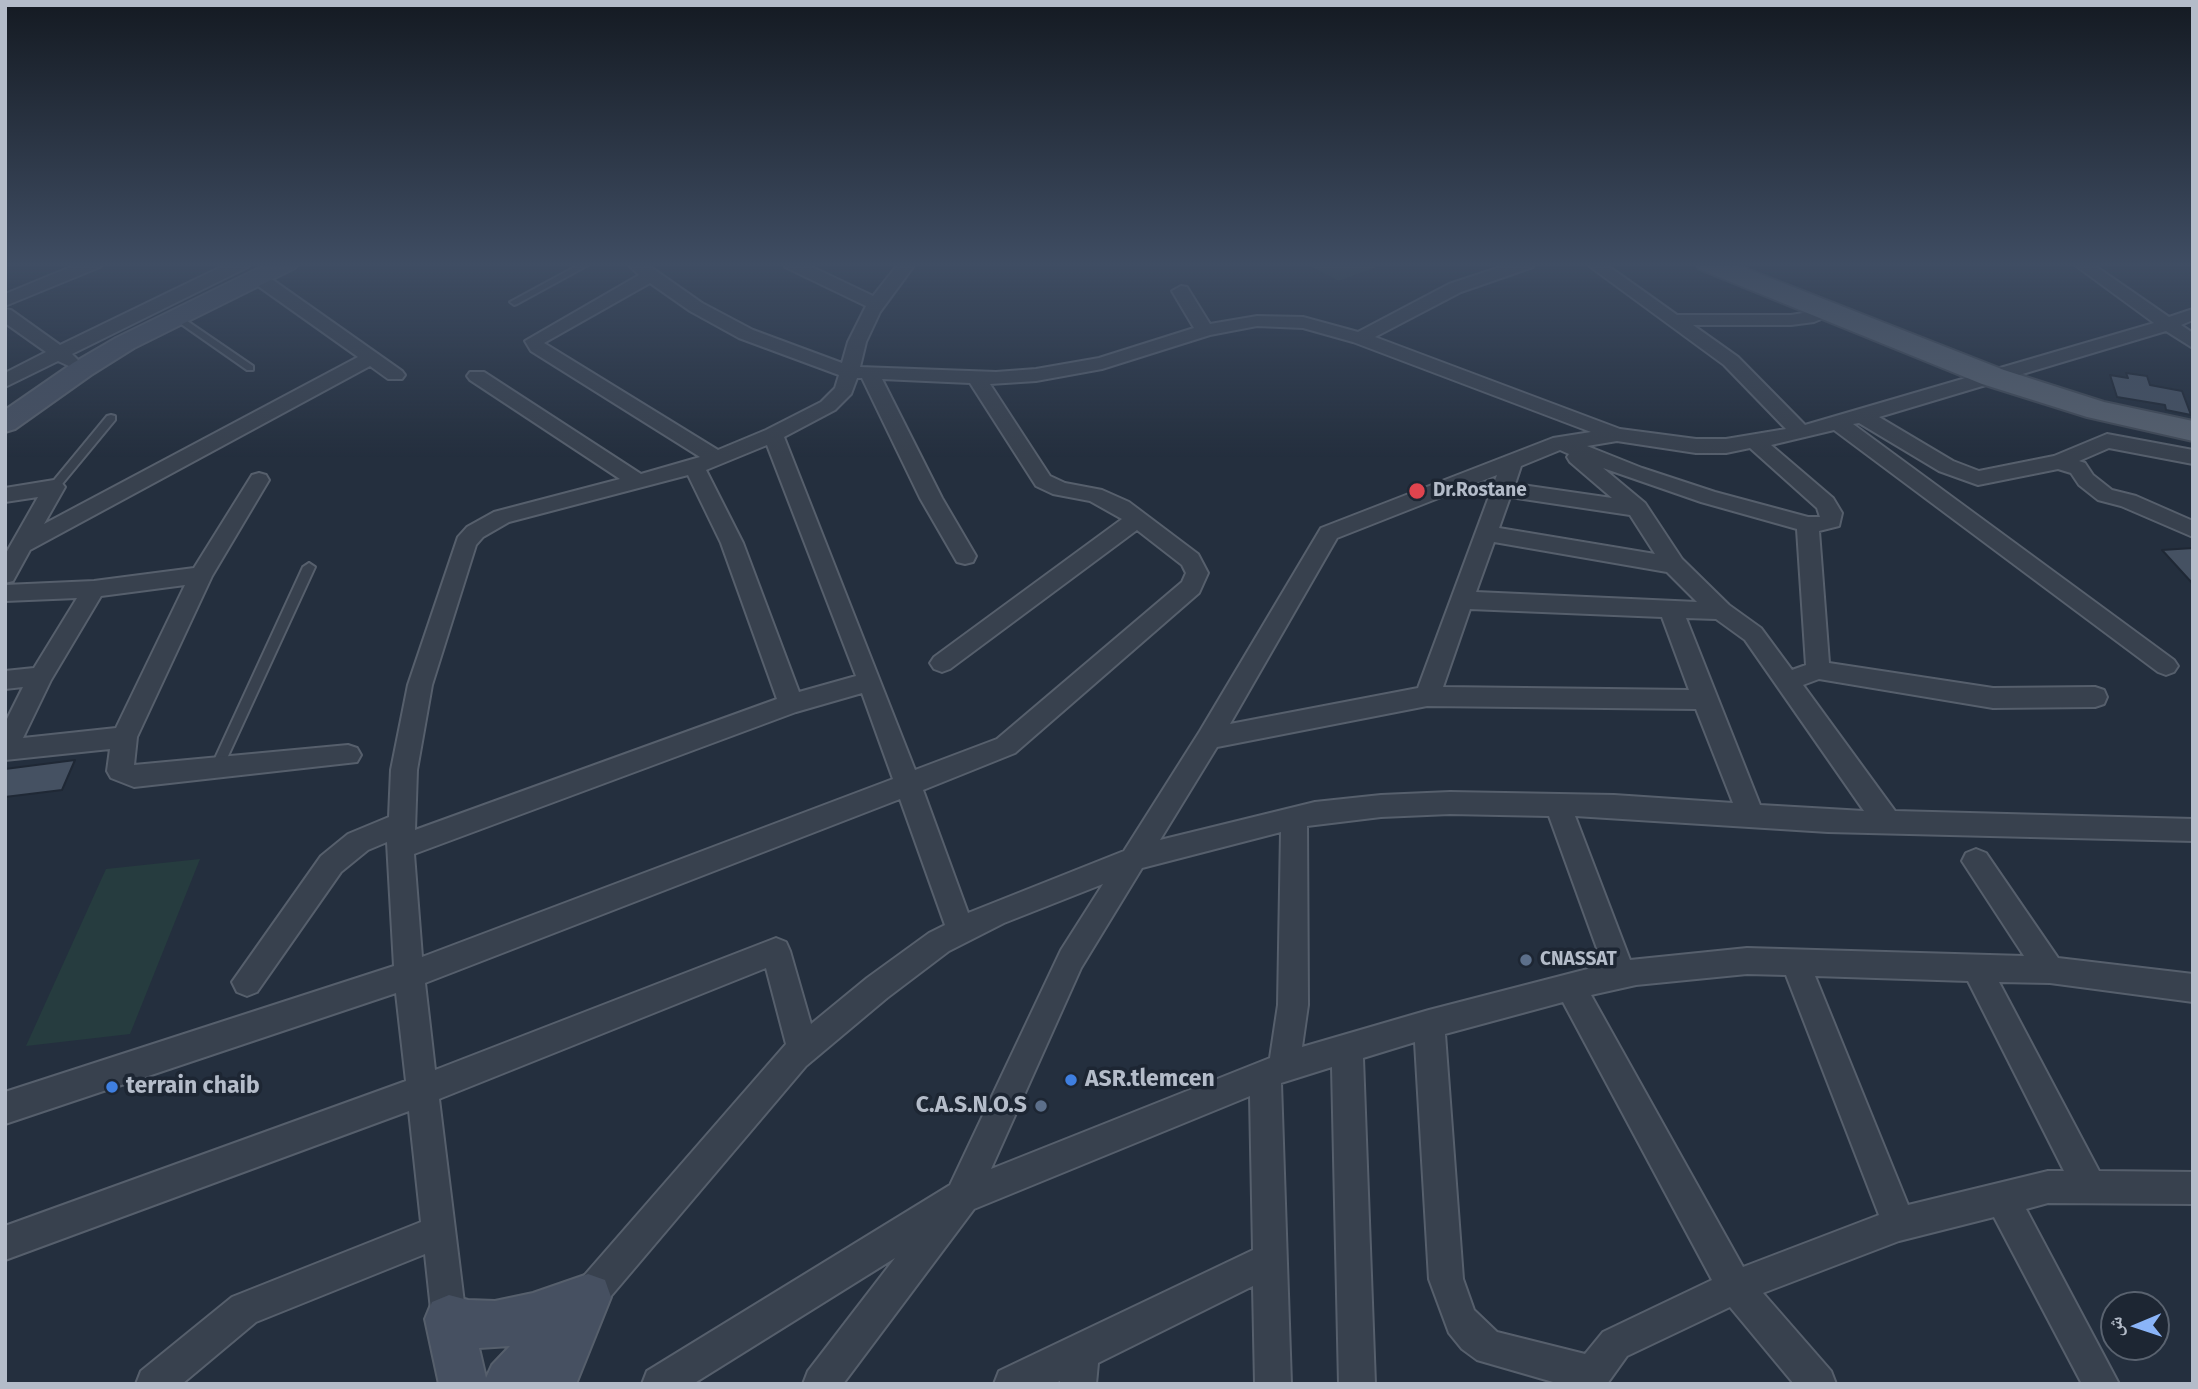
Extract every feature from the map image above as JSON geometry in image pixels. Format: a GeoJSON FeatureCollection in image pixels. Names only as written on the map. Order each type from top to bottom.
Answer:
{"type":"FeatureCollection","features":[{"type":"Feature","properties":{"kind":"main road"},"geometry":{"type":"LineString","coordinates":[[5,423],[82,369],[155,328]]}},
{"type":"Feature","properties":{"kind":"main road"},"geometry":{"type":"LineString","coordinates":[[1871,328],[1993,377],[2098,410],[2193,432]]}},
{"type":"Feature","properties":{"kind":"main road"},"geometry":{"type":"LineString","coordinates":[[449,1320],[495,1325],[533,1317],[588,1297]]}},
{"type":"Feature","properties":{"kind":"main road"},"geometry":{"type":"LineString","coordinates":[[449,1320],[510,1383],[588,1297]]}},
{"type":"Feature","properties":{"kind":"street"},"geometry":{"type":"LineString","coordinates":[[24,328],[82,369]]}},
{"type":"Feature","properties":{"kind":"street"},"geometry":{"type":"LineString","coordinates":[[5,381],[117,328]]}},
{"type":"Feature","properties":{"kind":"street"},"geometry":{"type":"LineString","coordinates":[[329,328],[395,375]]}},
{"type":"Feature","properties":{"kind":"street"},"geometry":{"type":"LineString","coordinates":[[557,328],[534,341],[538,347],[705,463],[790,704]]}},
{"type":"Feature","properties":{"kind":"street"},"geometry":{"type":"LineString","coordinates":[[735,328],[859,372],[977,378],[1036,375],[1102,363],[1222,328]]}},
{"type":"Feature","properties":{"kind":"street"},"geometry":{"type":"LineString","coordinates":[[864,328],[857,342],[859,372],[965,556]]}},
{"type":"Feature","properties":{"kind":"street"},"geometry":{"type":"LineString","coordinates":[[1328,328],[1617,435],[1696,446],[1755,442],[1801,433],[2158,328]]}},
{"type":"Feature","properties":{"kind":"street"},"geometry":{"type":"LineString","coordinates":[[1360,338],[1379,328]]}},
{"type":"Feature","properties":{"kind":"street"},"geometry":{"type":"LineString","coordinates":[[1686,328],[1731,361],[1801,433]]}},
{"type":"Feature","properties":{"kind":"street"},"geometry":{"type":"LineString","coordinates":[[2171,328],[2193,342]]}},
{"type":"Feature","properties":{"kind":"street"},"geometry":{"type":"LineString","coordinates":[[25,544],[371,358]]}},
{"type":"Feature","properties":{"kind":"street"},"geometry":{"type":"LineString","coordinates":[[449,1320],[409,975],[401,835],[404,770],[420,685],[466,542],[488,524],[502,517],[640,483],[705,463],[774,435],[828,406],[859,372]]}},
{"type":"Feature","properties":{"kind":"street"},"geometry":{"type":"LineString","coordinates":[[477,376],[640,483]]}},
{"type":"Feature","properties":{"kind":"street"},"geometry":{"type":"LineString","coordinates":[[5,1108],[409,975],[653,884],[1006,746],[1191,587],[1197,573],[1194,564],[1138,519],[1109,500],[1060,489],[1043,481],[977,378]]}},
{"type":"Feature","properties":{"kind":"street"},"geometry":{"type":"LineString","coordinates":[[1861,415],[1946,466],[1978,478],[2059,462],[2108,442],[2193,457]]}},
{"type":"Feature","properties":{"kind":"street"},"geometry":{"type":"LineString","coordinates":[[1837,422],[2166,666]]}},
{"type":"Feature","properties":{"kind":"street"},"geometry":{"type":"LineString","coordinates":[[774,435],[870,681],[961,931]]}},
{"type":"Feature","properties":{"kind":"street"},"geometry":{"type":"LineString","coordinates":[[821,1384],[962,1197],[1071,959],[1209,738],[1329,533],[1560,443],[1617,435]]}},
{"type":"Feature","properties":{"kind":"street"},"geometry":{"type":"LineString","coordinates":[[1560,443],[1635,473],[1709,497],[1808,524],[1831,521],[1832,513],[1825,503],[1755,442]]}},
{"type":"Feature","properties":{"kind":"street"},"geometry":{"type":"LineString","coordinates":[[1560,443],[1637,509],[1674,565],[1721,611],[1753,634],[1888,822]]}},
{"type":"Feature","properties":{"kind":"street"},"geometry":{"type":"LineString","coordinates":[[1427,696],[1512,462]]}},
{"type":"Feature","properties":{"kind":"street"},"geometry":{"type":"LineString","coordinates":[[2059,462],[2078,468],[2086,480],[2105,495],[2128,501],[2193,530]]}},
{"type":"Feature","properties":{"kind":"street"},"geometry":{"type":"LineString","coordinates":[[259,480],[201,575],[124,737],[120,771],[134,776],[348,755]]}},
{"type":"Feature","properties":{"kind":"street"},"geometry":{"type":"LineString","coordinates":[[5,575],[25,544],[54,487]]}},
{"type":"Feature","properties":{"kind":"street"},"geometry":{"type":"LineString","coordinates":[[5,495],[54,487]]}},
{"type":"Feature","properties":{"kind":"street"},"geometry":{"type":"LineString","coordinates":[[1502,489],[1637,509]]}},
{"type":"Feature","properties":{"kind":"street"},"geometry":{"type":"LineString","coordinates":[[942,663],[1138,519]]}},
{"type":"Feature","properties":{"kind":"street"},"geometry":{"type":"LineString","coordinates":[[1808,524],[1818,670]]}},
{"type":"Feature","properties":{"kind":"street"},"geometry":{"type":"LineString","coordinates":[[1486,533],[1674,565]]}},
{"type":"Feature","properties":{"kind":"street"},"geometry":{"type":"LineString","coordinates":[[5,593],[94,589],[201,575]]}},
{"type":"Feature","properties":{"kind":"street"},"geometry":{"type":"LineString","coordinates":[[5,749],[41,676],[94,589]]}},
{"type":"Feature","properties":{"kind":"street"},"geometry":{"type":"LineString","coordinates":[[1461,600],[1721,611]]}},
{"type":"Feature","properties":{"kind":"street"},"geometry":{"type":"LineString","coordinates":[[1671,609],[1751,815]]}},
{"type":"Feature","properties":{"kind":"street"},"geometry":{"type":"LineString","coordinates":[[1787,681],[1818,670],[1993,698],[2095,697]]}},
{"type":"Feature","properties":{"kind":"street"},"geometry":{"type":"LineString","coordinates":[[5,680],[41,676]]}},
{"type":"Feature","properties":{"kind":"street"},"geometry":{"type":"LineString","coordinates":[[247,982],[331,864],[358,842],[401,835],[790,704],[870,681]]}},
{"type":"Feature","properties":{"kind":"street"},"geometry":{"type":"LineString","coordinates":[[1209,738],[1427,696],[1705,700]]}},
{"type":"Feature","properties":{"kind":"street"},"geometry":{"type":"LineString","coordinates":[[5,749],[124,737]]}},
{"type":"Feature","properties":{"kind":"street"},"geometry":{"type":"LineString","coordinates":[[588,1297],[803,1049],[877,988],[939,942],[993,914],[1134,859],[1294,818],[1381,806],[1450,803],[1614,806],[1888,822],[2193,830]]}},
{"type":"Feature","properties":{"kind":"street"},"geometry":{"type":"LineString","coordinates":[[1558,805],[1621,975]]}},
{"type":"Feature","properties":{"kind":"street"},"geometry":{"type":"LineString","coordinates":[[1273,1384],[1271,1259],[1274,1071],[1293,1005],[1294,818]]}},
{"type":"Feature","properties":{"kind":"street"},"geometry":{"type":"LineString","coordinates":[[2164,831],[2193,850]]}},
{"type":"Feature","properties":{"kind":"street"},"geometry":{"type":"LineString","coordinates":[[1976,861],[2050,971]]}},
{"type":"Feature","properties":{"kind":"street"},"geometry":{"type":"LineString","coordinates":[[5,1242],[424,1090],[776,951],[803,1049]]}},
{"type":"Feature","properties":{"kind":"street"},"geometry":{"type":"LineString","coordinates":[[660,1384],[962,1197],[1274,1071],[1429,1024],[1570,986],[1621,975],[1747,961],[2050,971],[2193,988]]}},
{"type":"Feature","properties":{"kind":"street"},"geometry":{"type":"LineString","coordinates":[[1795,962],[1899,1224]]}},
{"type":"Feature","properties":{"kind":"street"},"geometry":{"type":"LineString","coordinates":[[1976,967],[2090,1187]]}},
{"type":"Feature","properties":{"kind":"street"},"geometry":{"type":"LineString","coordinates":[[1570,986],[1735,1287],[1818,1384]]}},
{"type":"Feature","properties":{"kind":"street"},"geometry":{"type":"LineString","coordinates":[[1429,1024],[1447,1279],[1461,1321],[1474,1337],[1489,1348],[1592,1379],[1615,1344],[1735,1287],[1899,1224],[2048,1187],[2193,1188]]}},
{"type":"Feature","properties":{"kind":"street"},"geometry":{"type":"LineString","coordinates":[[1348,1048],[1357,1384]]}},
{"type":"Feature","properties":{"kind":"street"},"geometry":{"type":"LineString","coordinates":[[2002,1198],[2101,1384]]}},
{"type":"Feature","properties":{"kind":"street"},"geometry":{"type":"LineString","coordinates":[[154,1384],[244,1309],[439,1232]]}},
{"type":"Feature","properties":{"kind":"street"},"geometry":{"type":"LineString","coordinates":[[1012,1384],[1079,1368],[1271,1259]]}},
{"type":"Feature","properties":{"kind":"lane"},"geometry":{"type":"LineString","coordinates":[[192,328],[250,368]]}},
{"type":"Feature","properties":{"kind":"lane"},"geometry":{"type":"LineString","coordinates":[[54,487],[111,418]]}},
{"type":"Feature","properties":{"kind":"lane"},"geometry":{"type":"LineString","coordinates":[[218,767],[309,567]]}},
{"type":"Feature","properties":{"kind":"green space"},"geometry":{"type":"Polygon","coordinates":[[[200,859],[130,1034],[26,1046],[106,869],[200,859]]]}},
{"type":"Feature","properties":{"kind":"building"},"geometry":{"type":"Polygon","coordinates":[[[2126,373],[2147,376],[2150,385],[2182,391],[2191,415],[2166,410],[2165,405],[2117,397],[2110,375],[2128,378],[2126,373]]]}},
{"type":"Feature","properties":{"kind":"building"},"geometry":{"type":"Polygon","coordinates":[[[2193,548],[2193,584],[2162,550],[2193,548]]]}},
{"type":"Feature","properties":{"kind":"building"},"geometry":{"type":"Polygon","coordinates":[[[75,760],[62,790],[5,797],[5,769],[75,760]]]}},
{"type":"Feature","properties":{"kind":"place","name":"Dr.Rostane"},"geometry":{"type":"Point","coordinates":[1417,491]}},
{"type":"Feature","properties":{"kind":"place","name":"CNASSAT"},"geometry":{"type":"Point","coordinates":[1526,960]}},
{"type":"Feature","properties":{"kind":"place","name":"ASR.tlemcen"},"geometry":{"type":"Point","coordinates":[1071,1080]}},
{"type":"Feature","properties":{"kind":"place","name":"terrain chaib"},"geometry":{"type":"Point","coordinates":[112,1087]}},
{"type":"Feature","properties":{"kind":"place","name":"C.A.S.N.O.S"},"geometry":{"type":"Point","coordinates":[1041,1106]}}]}
